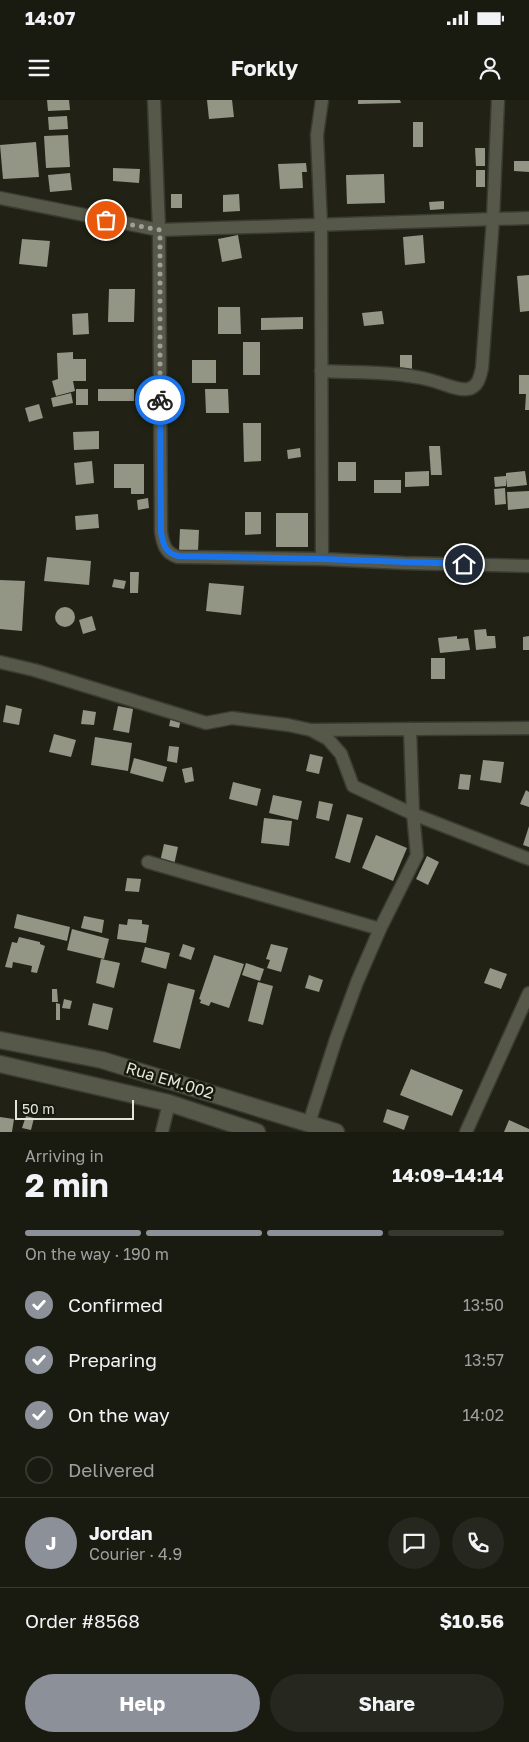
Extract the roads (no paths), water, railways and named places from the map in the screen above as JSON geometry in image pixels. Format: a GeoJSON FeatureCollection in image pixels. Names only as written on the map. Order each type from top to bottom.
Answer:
{"type":"FeatureCollection","features":[{"type":"Feature","properties":{"kind":"street"},"geometry":{"type":"LineString","coordinates":[[154,100],[160,230],[161,532],[164,547],[171,555],[178,556],[529,566]]}},
{"type":"Feature","properties":{"kind":"street"},"geometry":{"type":"LineString","coordinates":[[322,100],[317,135],[321,226],[322,559]]}},
{"type":"Feature","properties":{"kind":"street"},"geometry":{"type":"LineString","coordinates":[[321,371],[388,374],[428,379],[464,390],[473,388],[479,380],[482,368],[493,219],[498,100]]}},
{"type":"Feature","properties":{"kind":"street"},"geometry":{"type":"LineString","coordinates":[[0,198],[160,230],[529,218]]}},
{"type":"Feature","properties":{"kind":"street"},"geometry":{"type":"LineString","coordinates":[[0,662],[34,670],[206,723],[232,718],[311,730],[529,728]]}},
{"type":"Feature","properties":{"kind":"street"},"geometry":{"type":"LineString","coordinates":[[308,1123],[357,982],[380,929],[417,855],[413,814],[410,729]]}},
{"type":"Feature","properties":{"kind":"street"},"geometry":{"type":"LineString","coordinates":[[311,730],[328,739],[341,754],[353,786],[413,814],[529,859]]}},
{"type":"Feature","properties":{"kind":"street"},"geometry":{"type":"LineString","coordinates":[[148,862],[380,929]]}},
{"type":"Feature","properties":{"kind":"street"},"geometry":{"type":"LineString","coordinates":[[466,1132],[529,993]]}},
{"type":"Feature","properties":{"kind":"street","name":"Rua EM.002"},"geometry":{"type":"LineString","coordinates":[[0,1040],[102,1060],[336,1132]]}},
{"type":"Feature","properties":{"kind":"street","name":"Rua EM.002"},"geometry":{"type":"LineString","coordinates":[[0,1064],[169,1103],[257,1132]]}},
{"type":"Feature","properties":{"kind":"street"},"geometry":{"type":"LineString","coordinates":[[162,1132],[169,1103]]}}]}
